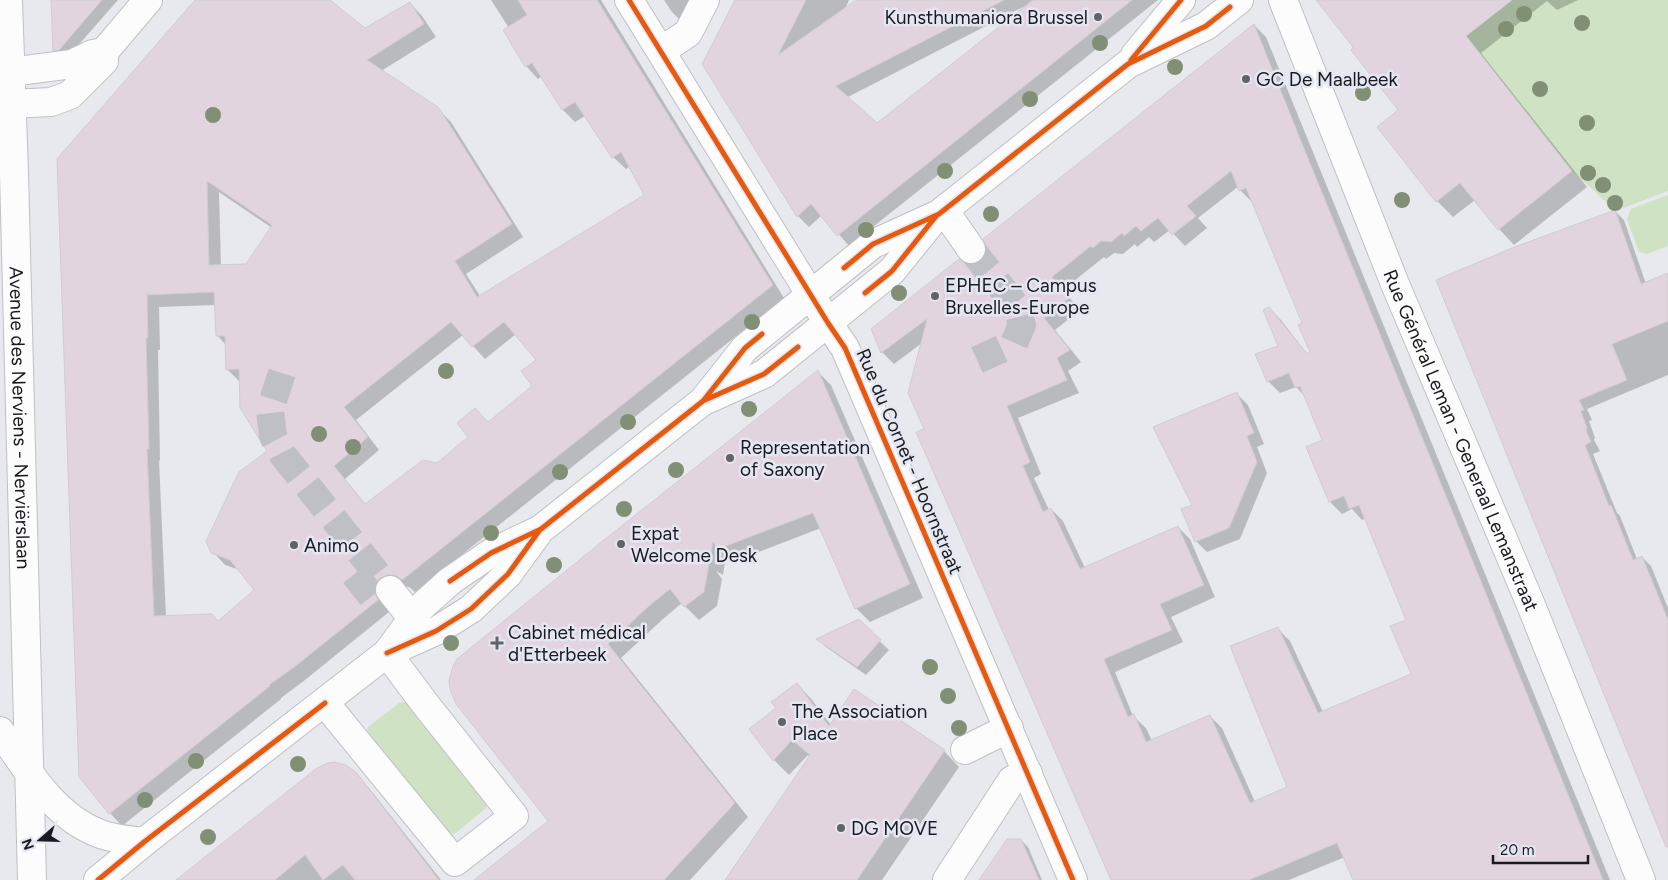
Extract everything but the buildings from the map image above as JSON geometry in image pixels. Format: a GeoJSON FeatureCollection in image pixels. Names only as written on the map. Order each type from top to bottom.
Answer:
{"type":"FeatureCollection","features":[{"type":"Feature","properties":{"kind":"street","name":"Avenue des Nerviens - Nerviërslaan"},"geometry":{"type":"LineString","coordinates":[[8,0],[32,880]]}},
{"type":"Feature","properties":{"kind":"street"},"geometry":{"type":"LineString","coordinates":[[10,72],[72,64],[93,54],[104,52],[148,0]]}},
{"type":"Feature","properties":{"kind":"street","name":"Rue du Cornet - Hoornstraat"},"geometry":{"type":"LineString","coordinates":[[629,0],[845,348],[1074,880]]}},
{"type":"Feature","properties":{"kind":"street"},"geometry":{"type":"LineString","coordinates":[[661,51],[688,33],[705,0]]}},
{"type":"Feature","properties":{"kind":"street"},"geometry":{"type":"LineString","coordinates":[[703,401],[764,374],[892,272],[941,212],[1128,64],[1181,0]]}},
{"type":"Feature","properties":{"kind":"street"},"geometry":{"type":"LineString","coordinates":[[1128,64],[1206,26],[1239,0]]}},
{"type":"Feature","properties":{"kind":"street","name":"Rue Général Leman - Generaal Lemanstraat"},"geometry":{"type":"LineString","coordinates":[[1282,0],[1395,284],[1531,605],[1641,880]]}},
{"type":"Feature","properties":{"kind":"street"},"geometry":{"type":"LineString","coordinates":[[11,104],[51,102],[70,94],[104,61],[104,52]]}},
{"type":"Feature","properties":{"kind":"street"},"geometry":{"type":"LineString","coordinates":[[98,880],[387,653],[420,608],[450,581],[491,553],[540,530],[703,401],[745,348],[874,244],[941,212]]}},
{"type":"Feature","properties":{"kind":"street"},"geometry":{"type":"LineString","coordinates":[[941,212],[971,249]]}},
{"type":"Feature","properties":{"kind":"street"},"geometry":{"type":"LineString","coordinates":[[387,653],[436,632],[471,609],[508,574],[540,530]]}},
{"type":"Feature","properties":{"kind":"street"},"geometry":{"type":"LineString","coordinates":[[390,590],[413,619]]}},
{"type":"Feature","properties":{"kind":"street"},"geometry":{"type":"LineString","coordinates":[[324,703],[456,862],[514,816],[387,653]]}},
{"type":"Feature","properties":{"kind":"street"},"geometry":{"type":"LineString","coordinates":[[965,750],[1009,728]]}},
{"type":"Feature","properties":{"kind":"street"},"geometry":{"type":"LineString","coordinates":[[0,730],[52,802],[79,823],[99,834],[144,842]]}},
{"type":"Feature","properties":{"kind":"street"},"geometry":{"type":"LineString","coordinates":[[948,880],[1012,780],[1028,773]]}},
{"type":"Feature","properties":{"kind":"green space"},"geometry":{"type":"Polygon","coordinates":[[[1512,0],[1668,0],[1668,191],[1616,211],[1572,171],[1466,36],[1512,0]]]}},
{"type":"Feature","properties":{"kind":"green space"},"geometry":{"type":"Polygon","coordinates":[[[1668,195],[1668,246],[1647,254],[1639,252],[1627,219],[1631,209],[1668,195]]]}},
{"type":"Feature","properties":{"kind":"green space"},"geometry":{"type":"Polygon","coordinates":[[[408,702],[487,804],[486,808],[456,833],[448,833],[368,735],[368,727],[399,703],[408,702]]]}},
{"type":"Feature","properties":{"kind":"tunnel"},"geometry":{"type":"LineString","coordinates":[[971,249],[1017,307],[1022,325],[1014,343],[977,360]]}},
{"type":"Feature","properties":{"kind":"tunnel"},"geometry":{"type":"LineString","coordinates":[[282,373],[270,410],[273,436],[283,455],[390,590]]}},
{"type":"Feature","properties":{"kind":"tunnel"},"geometry":{"type":"LineString","coordinates":[[352,594],[377,574]]}},
{"type":"Feature","properties":{"kind":"cycle path"},"geometry":{"type":"LineString","coordinates":[[629,0],[845,348],[1073,880]]}},
{"type":"Feature","properties":{"kind":"cycle path"},"geometry":{"type":"LineString","coordinates":[[1131,60],[1181,0]]}},
{"type":"Feature","properties":{"kind":"cycle path"},"geometry":{"type":"LineString","coordinates":[[844,268],[873,244],[939,214],[1128,64],[1206,26],[1230,7]]}},
{"type":"Feature","properties":{"kind":"cycle path"},"geometry":{"type":"LineString","coordinates":[[865,293],[892,271],[937,215]]}},
{"type":"Feature","properties":{"kind":"cycle path"},"geometry":{"type":"LineString","coordinates":[[450,581],[491,553],[541,529],[703,401],[745,348],[762,334]]}},
{"type":"Feature","properties":{"kind":"cycle path"},"geometry":{"type":"LineString","coordinates":[[705,400],[764,374],[798,347]]}},
{"type":"Feature","properties":{"kind":"cycle path"},"geometry":{"type":"LineString","coordinates":[[387,653],[436,631],[471,609],[508,574],[539,531]]}},
{"type":"Feature","properties":{"kind":"cycle path"},"geometry":{"type":"LineString","coordinates":[[98,880],[144,842],[325,703]]}},
{"type":"Feature","properties":{"kind":"place","name":"Kunsthumaniora Brussel"},"geometry":{"type":"Point","coordinates":[1098,17]}},
{"type":"Feature","properties":{"kind":"place","name":"GC De Maalbeek"},"geometry":{"type":"Point","coordinates":[1246,79]}},
{"type":"Feature","properties":{"kind":"place","name":"EPHEC – Campus Bruxelles-Europe"},"geometry":{"type":"Point","coordinates":[935,296]}},
{"type":"Feature","properties":{"kind":"place","name":"Representation of Saxony"},"geometry":{"type":"Point","coordinates":[730,458]}},
{"type":"Feature","properties":{"kind":"place","name":"Expat Welcome Desk"},"geometry":{"type":"Point","coordinates":[621,544]}},
{"type":"Feature","properties":{"kind":"place","name":"Animo"},"geometry":{"type":"Point","coordinates":[294,545]}},
{"type":"Feature","properties":{"kind":"place","name":"Cabinet médical d'Etterbeek"},"geometry":{"type":"Point","coordinates":[497,643]}},
{"type":"Feature","properties":{"kind":"place","name":"The Association Place"},"geometry":{"type":"Point","coordinates":[782,722]}},
{"type":"Feature","properties":{"kind":"place","name":"DG MOVE"},"geometry":{"type":"Point","coordinates":[841,828]}}]}
